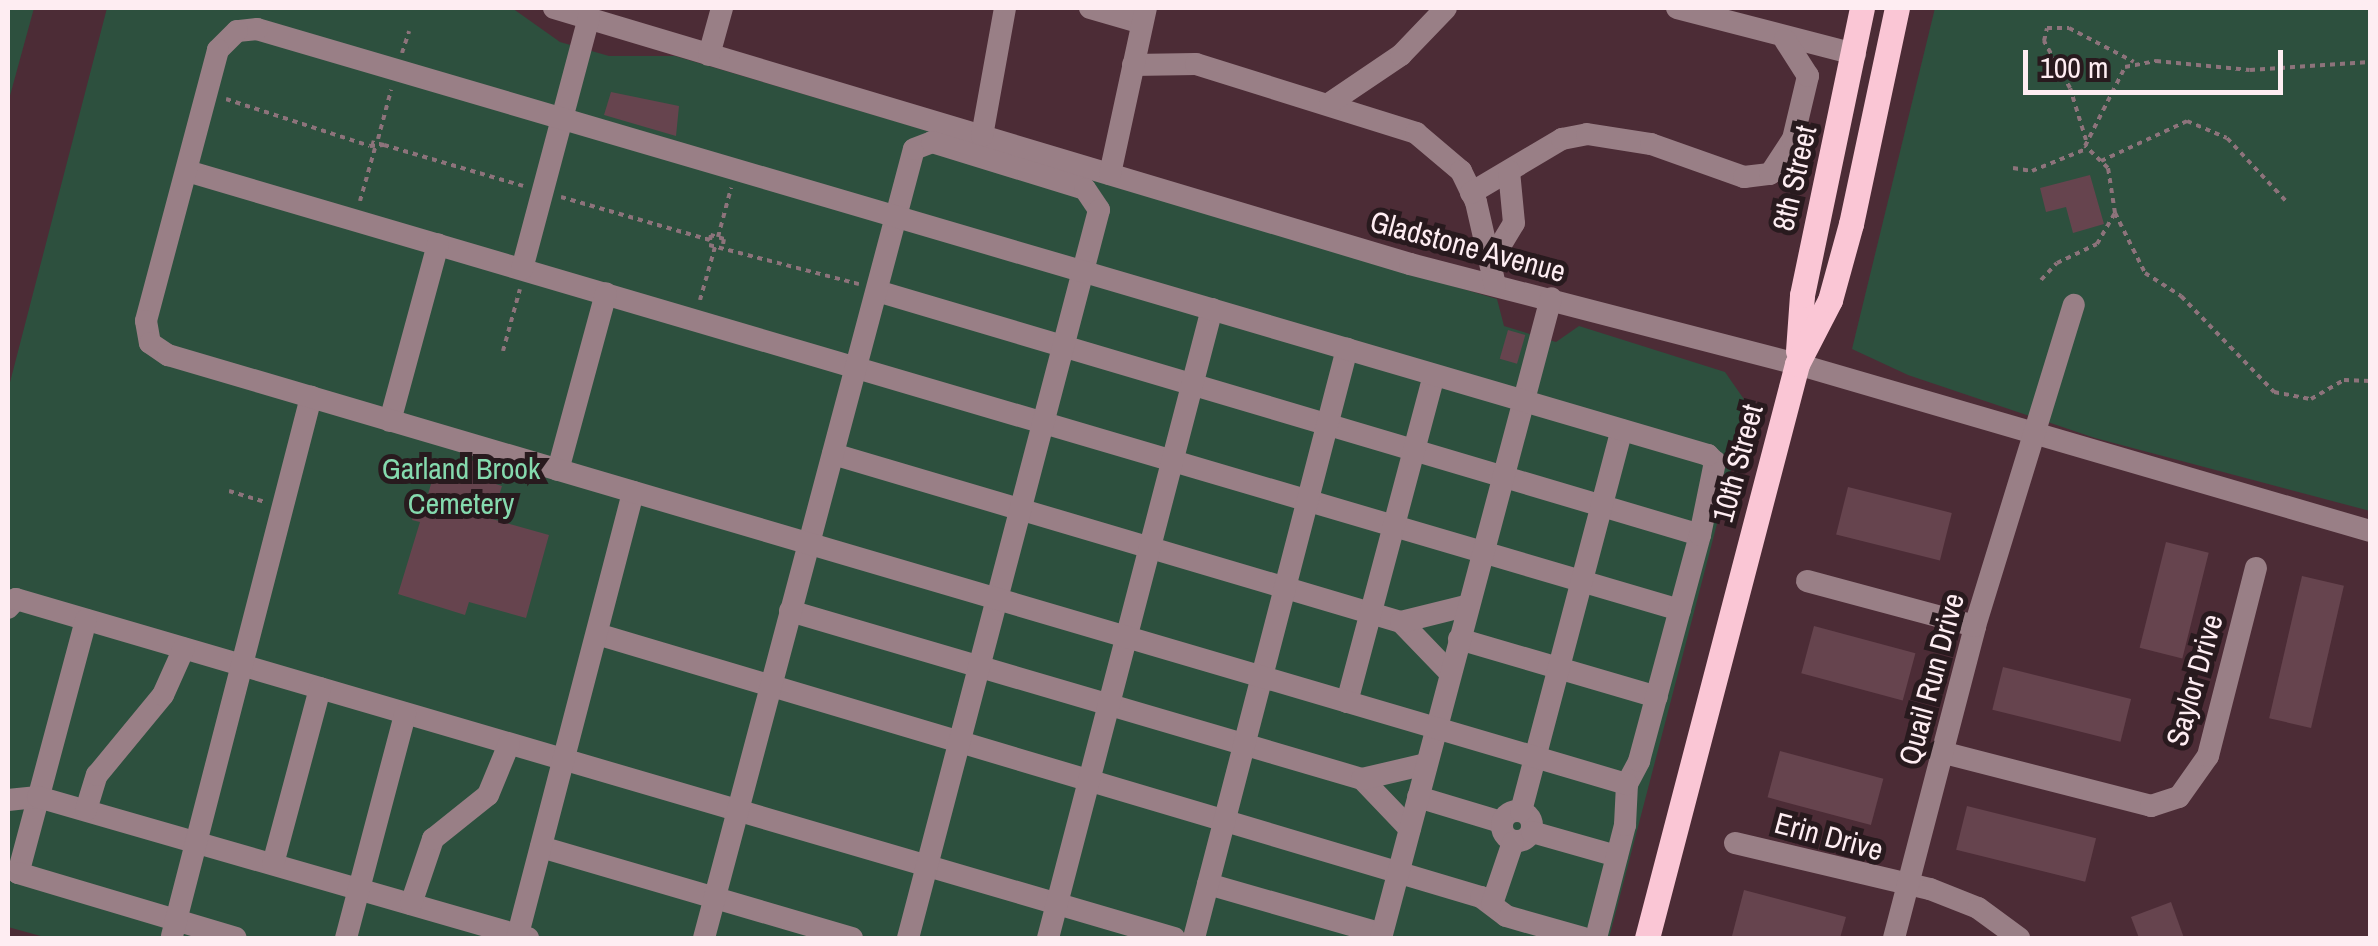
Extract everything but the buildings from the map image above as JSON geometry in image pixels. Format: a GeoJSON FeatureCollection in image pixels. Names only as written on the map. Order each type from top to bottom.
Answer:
{"type":"FeatureCollection","features":[{"type":"Feature","properties":{"kind":"main road","name":"8th Street"},"geometry":{"type":"LineString","coordinates":[[1797,364],[1802,295],[1862,8]]}},
{"type":"Feature","properties":{"kind":"main road","name":"10th Street"},"geometry":{"type":"LineString","coordinates":[[1647,938],[1797,364],[1840,262],[1897,8]]}},
{"type":"Feature","properties":{"kind":"street","name":"Gladstone Avenue"},"geometry":{"type":"LineString","coordinates":[[554,8],[1495,285],[1797,364],[2032,436],[2370,531]]}},
{"type":"Feature","properties":{"kind":"street"},"geometry":{"type":"LineString","coordinates":[[709,54],[722,8]]}},
{"type":"Feature","properties":{"kind":"street"},"geometry":{"type":"LineString","coordinates":[[982,136],[1006,8]]}},
{"type":"Feature","properties":{"kind":"street"},"geometry":{"type":"LineString","coordinates":[[1090,8],[1144,15],[1110,174]]}},
{"type":"Feature","properties":{"kind":"street"},"geometry":{"type":"LineString","coordinates":[[1330,103],[1400,55],[1446,8]]}},
{"type":"Feature","properties":{"kind":"street"},"geometry":{"type":"LineString","coordinates":[[1676,8],[1751,18],[1786,40],[1855,54]]}},
{"type":"Feature","properties":{"kind":"street"},"geometry":{"type":"LineString","coordinates":[[524,269],[589,18]]}},
{"type":"Feature","properties":{"kind":"street"},"geometry":{"type":"LineString","coordinates":[[1596,938],[1617,856],[1626,784],[1657,698],[1715,462],[1622,430],[257,29],[237,31],[218,50],[146,321],[150,344],[168,355],[1626,784]]}},
{"type":"Feature","properties":{"kind":"street"},"geometry":{"type":"LineString","coordinates":[[1471,194],[1562,139],[1601,134],[1744,177],[1770,174],[1793,139],[1808,76],[1786,40]]}},
{"type":"Feature","properties":{"kind":"street"},"geometry":{"type":"LineString","coordinates":[[1133,65],[1196,64],[1402,125],[1431,142],[1453,160],[1471,194],[1495,285]]}},
{"type":"Feature","properties":{"kind":"street"},"geometry":{"type":"LineString","coordinates":[[704,938],[914,148],[932,142],[1085,188],[1099,210],[908,938]]}},
{"type":"Feature","properties":{"kind":"street"},"geometry":{"type":"LineString","coordinates":[[187,171],[1680,610]]}},
{"type":"Feature","properties":{"kind":"street"},"geometry":{"type":"LineString","coordinates":[[1491,261],[1514,223],[1516,194],[1509,172]]}},
{"type":"Feature","properties":{"kind":"street"},"geometry":{"type":"LineString","coordinates":[[390,420],[438,244]]}},
{"type":"Feature","properties":{"kind":"street"},"geometry":{"type":"LineString","coordinates":[[877,292],[1700,535]]}},
{"type":"Feature","properties":{"kind":"street"},"geometry":{"type":"LineString","coordinates":[[558,470],[606,293]]}},
{"type":"Feature","properties":{"kind":"street"},"geometry":{"type":"LineString","coordinates":[[1208,884],[1381,936],[1550,298]]}},
{"type":"Feature","properties":{"kind":"street","name":"Quail Run Drive"},"geometry":{"type":"LineString","coordinates":[[1894,938],[1975,626],[2074,305]]}},
{"type":"Feature","properties":{"kind":"street"},"geometry":{"type":"LineString","coordinates":[[1048,938],[1212,309]]}},
{"type":"Feature","properties":{"kind":"street"},"geometry":{"type":"LineString","coordinates":[[1194,938],[1347,349]]}},
{"type":"Feature","properties":{"kind":"street"},"geometry":{"type":"LineString","coordinates":[[1347,702],[1434,375]]}},
{"type":"Feature","properties":{"kind":"street"},"geometry":{"type":"LineString","coordinates":[[174,928],[245,666],[311,396]]}},
{"type":"Feature","properties":{"kind":"street"},"geometry":{"type":"LineString","coordinates":[[1492,904],[1517,827],[1622,430]]}},
{"type":"Feature","properties":{"kind":"street"},"geometry":{"type":"LineString","coordinates":[[833,454],[1402,622],[1469,605]]}},
{"type":"Feature","properties":{"kind":"street"},"geometry":{"type":"LineString","coordinates":[[8,800],[38,796],[521,937],[633,492]]}},
{"type":"Feature","properties":{"kind":"street","name":"Saylor Drive"},"geometry":{"type":"LineString","coordinates":[[1942,752],[2152,806],[2179,797],[2208,756],[2256,568]]}},
{"type":"Feature","properties":{"kind":"street"},"geometry":{"type":"LineString","coordinates":[[1807,581],[1975,626]]}},
{"type":"Feature","properties":{"kind":"street"},"geometry":{"type":"LineString","coordinates":[[8,608],[16,599],[1174,938]]}},
{"type":"Feature","properties":{"kind":"street"},"geometry":{"type":"LineString","coordinates":[[790,611],[1362,780],[1410,829]]}},
{"type":"Feature","properties":{"kind":"street"},"geometry":{"type":"LineString","coordinates":[[86,620],[18,873],[174,928],[236,938]]}},
{"type":"Feature","properties":{"kind":"street"},"geometry":{"type":"LineString","coordinates":[[1402,622],[1450,673]]}},
{"type":"Feature","properties":{"kind":"street"},"geometry":{"type":"LineString","coordinates":[[597,634],[1398,872],[1492,904],[1506,916],[1582,938]]}},
{"type":"Feature","properties":{"kind":"street"},"geometry":{"type":"LineString","coordinates":[[1459,639],[1657,698]]}},
{"type":"Feature","properties":{"kind":"street"},"geometry":{"type":"LineString","coordinates":[[86,810],[97,776],[163,696],[184,648]]}},
{"type":"Feature","properties":{"kind":"street"},"geometry":{"type":"LineString","coordinates":[[273,864],[320,688]]}},
{"type":"Feature","properties":{"kind":"street"},"geometry":{"type":"LineString","coordinates":[[346,938],[406,714]]}},
{"type":"Feature","properties":{"kind":"street"},"geometry":{"type":"LineString","coordinates":[[410,904],[433,839],[488,795],[509,744]]}},
{"type":"Feature","properties":{"kind":"street"},"geometry":{"type":"LineString","coordinates":[[1362,780],[1426,764]]}},
{"type":"Feature","properties":{"kind":"street"},"geometry":{"type":"LineString","coordinates":[[1418,797],[1617,856]]}},
{"type":"Feature","properties":{"kind":"street","name":"Erin Drive"},"geometry":{"type":"LineString","coordinates":[[1735,842],[1978,908],[2019,938]]}},
{"type":"Feature","properties":{"kind":"street"},"geometry":{"type":"LineString","coordinates":[[541,847],[852,938]]}},
{"type":"Feature","properties":{"kind":"path"},"geometry":{"type":"LineString","coordinates":[[2087,140],[2078,132],[2070,88],[2044,41],[2047,28],[2070,28],[2134,62],[2250,70],[2370,62]]}},
{"type":"Feature","properties":{"kind":"path"},"geometry":{"type":"LineString","coordinates":[[2086,149],[2120,73],[2134,62]]}},
{"type":"Feature","properties":{"kind":"path"},"geometry":{"type":"LineString","coordinates":[[207,93],[371,142],[383,140],[381,149],[371,142]]}},
{"type":"Feature","properties":{"kind":"path"},"geometry":{"type":"LineString","coordinates":[[2101,161],[2187,120],[2227,138],[2286,200]]}},
{"type":"Feature","properties":{"kind":"path"},"geometry":{"type":"LineString","coordinates":[[354,220],[375,148]]}},
{"type":"Feature","properties":{"kind":"path"},"geometry":{"type":"LineString","coordinates":[[2086,149],[2101,161],[2115,213],[2145,273],[2181,296],[2274,392],[2311,399],[2344,380],[2370,381]]}},
{"type":"Feature","properties":{"kind":"path"},"geometry":{"type":"LineString","coordinates":[[2012,168],[2032,171],[2086,149]]}},
{"type":"Feature","properties":{"kind":"path"},"geometry":{"type":"LineString","coordinates":[[718,236],[736,169]]}},
{"type":"Feature","properties":{"kind":"path"},"geometry":{"type":"LineString","coordinates":[[2041,280],[2057,263],[2097,244],[2115,213]]}},
{"type":"Feature","properties":{"kind":"path"},"geometry":{"type":"LineString","coordinates":[[723,244],[711,234],[708,244],[723,244],[877,292]]}},
{"type":"Feature","properties":{"kind":"path"},"geometry":{"type":"LineString","coordinates":[[694,319],[715,246]]}},
{"type":"Feature","properties":{"kind":"path"},"geometry":{"type":"LineString","coordinates":[[504,351],[524,269]]}},
{"type":"Feature","properties":{"kind":"path"},"geometry":{"type":"LineString","coordinates":[[229,492],[284,508]]}},
{"type":"Feature","properties":{"kind":"green space"},"geometry":{"type":"Polygon","coordinates":[[[8,8],[34,8],[8,103],[8,8]]]}},
{"type":"Feature","properties":{"kind":"green space","name":"Garland Brook Cemetery"},"geometry":{"type":"Polygon","coordinates":[[[107,8],[512,8],[560,42],[609,56],[675,56],[1497,299],[1504,326],[1556,342],[1579,326],[1725,372],[1748,405],[1609,938],[48,938],[8,927],[8,390],[107,8]]]}},
{"type":"Feature","properties":{"kind":"green space"},"geometry":{"type":"Polygon","coordinates":[[[1935,8],[2370,8],[2370,511],[2095,438],[1908,375],[1852,349],[1935,8]]]}}]}
